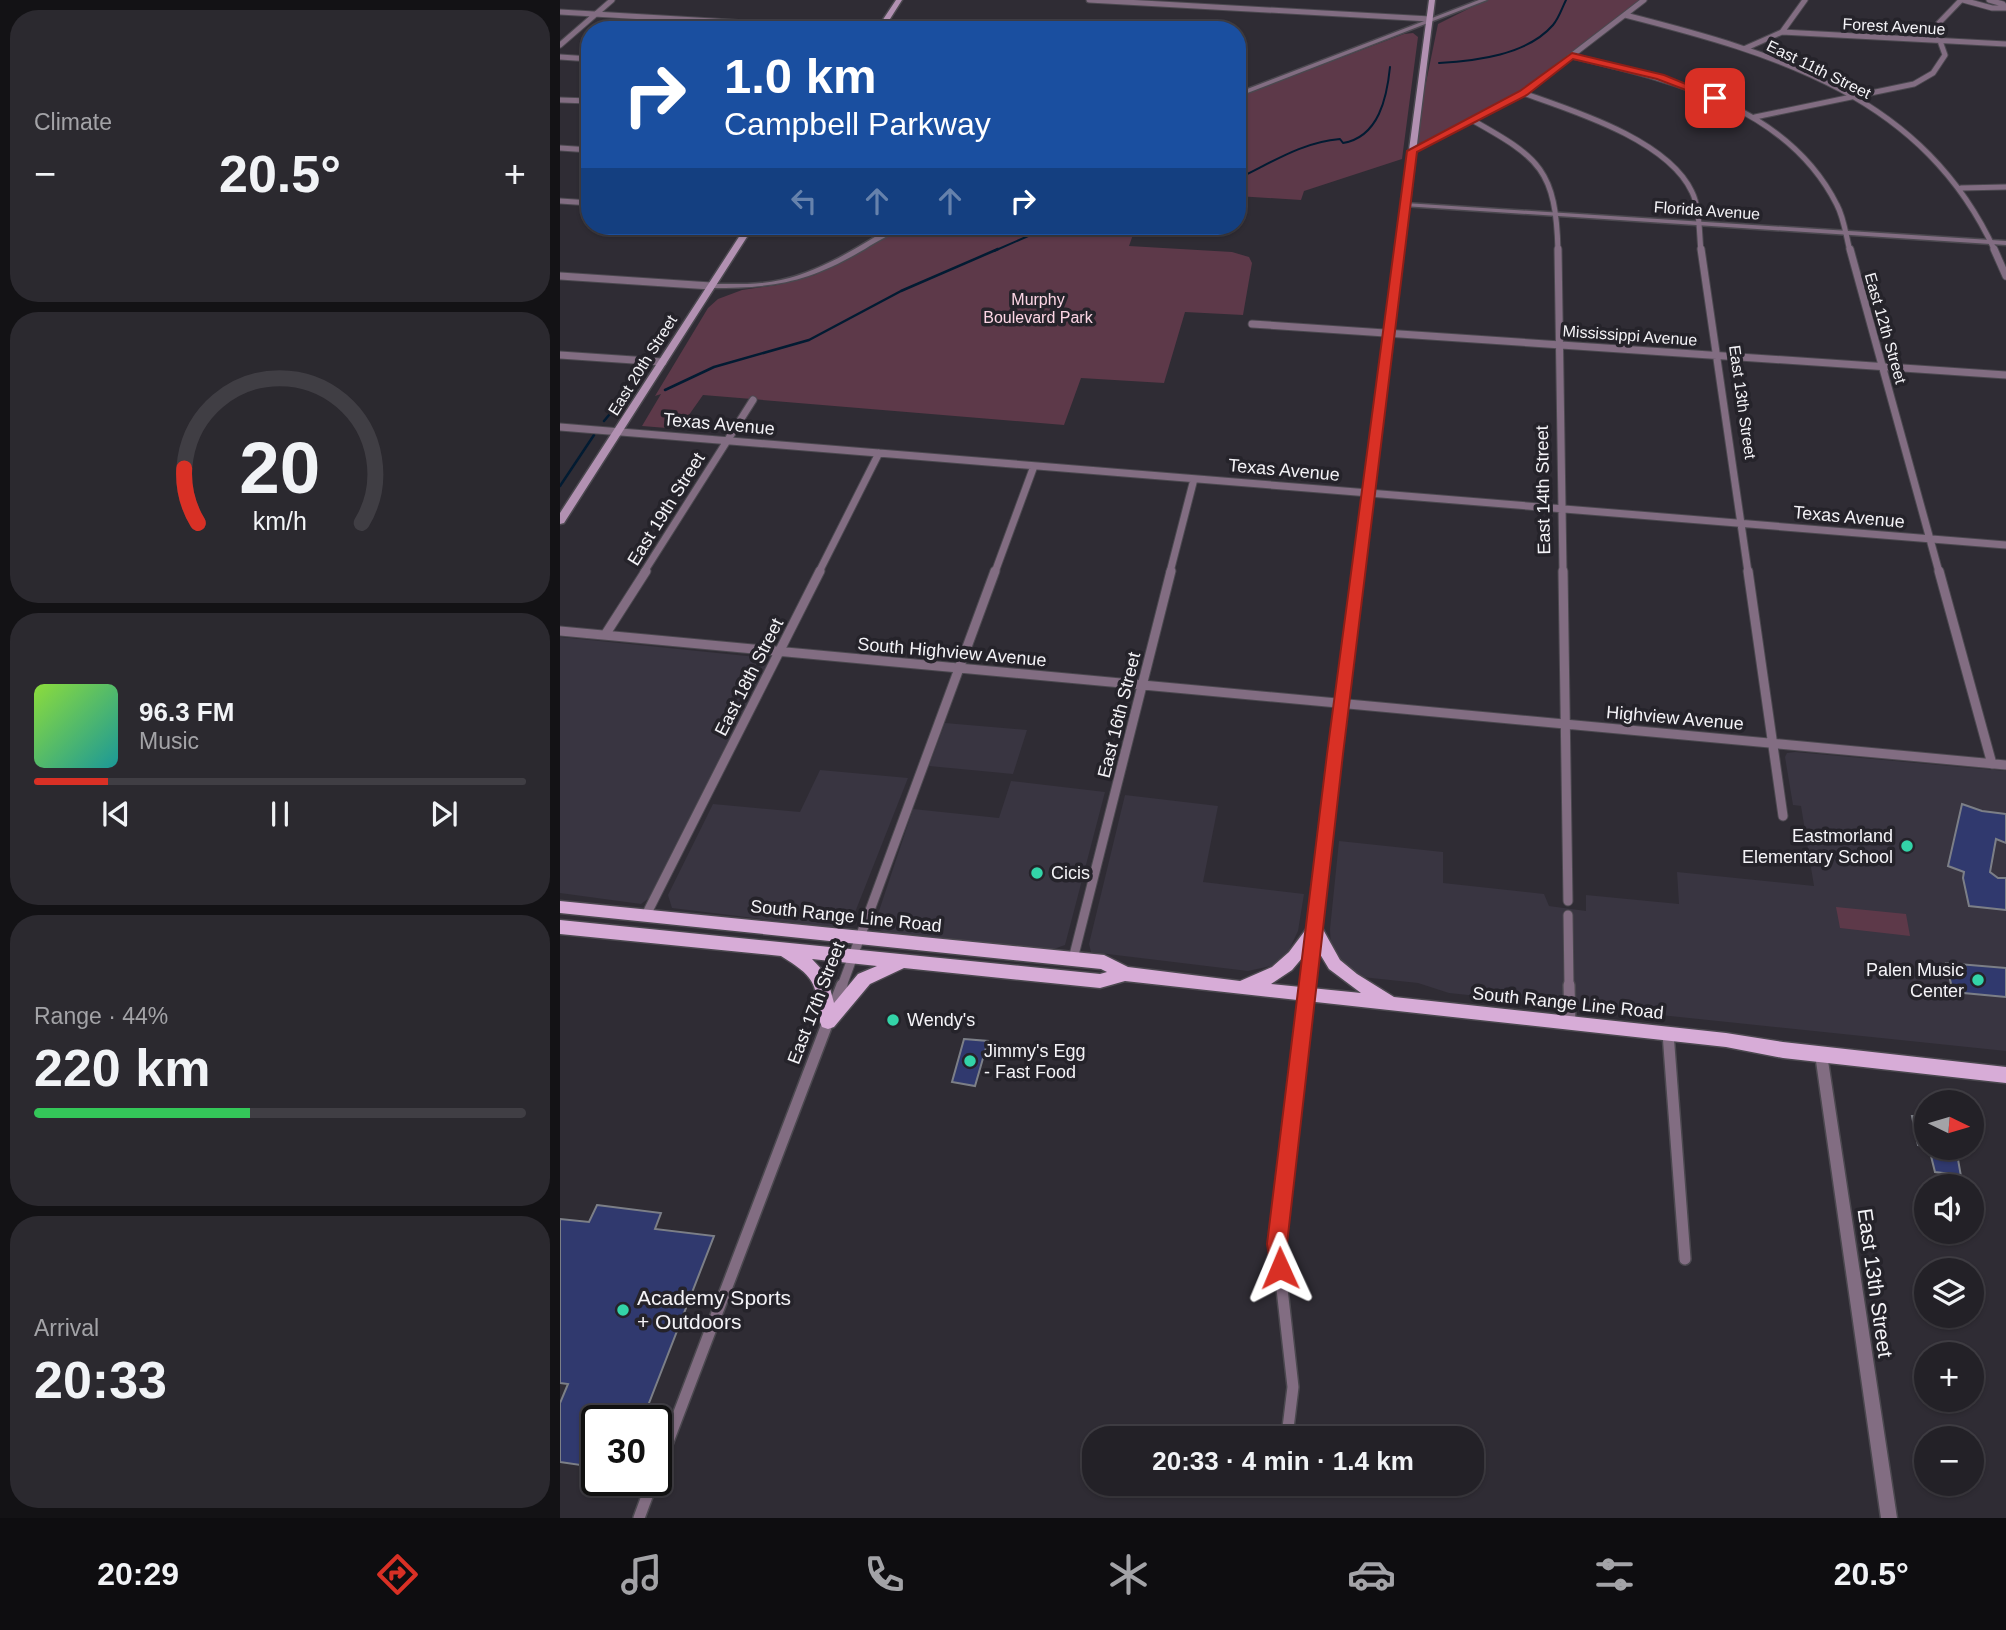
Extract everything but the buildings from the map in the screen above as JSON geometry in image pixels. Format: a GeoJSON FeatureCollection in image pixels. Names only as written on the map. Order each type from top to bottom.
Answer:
{"type":"FeatureCollection","features":[{"type":"Feature","properties":{"kind":"main road"},"geometry":{"type":"LineString","coordinates":[[885,21],[899,0]]}},
{"type":"Feature","properties":{"kind":"main road"},"geometry":{"type":"LineString","coordinates":[[1307,995],[1341,704],[1432,0]]}},
{"type":"Feature","properties":{"kind":"main road","name":"East 20th Street"},"geometry":{"type":"LineString","coordinates":[[560,520],[744,235]]}},
{"type":"Feature","properties":{"kind":"main road","name":"South Range Line Road"},"geometry":{"type":"LineString","coordinates":[[560,907],[1104,962],[1125,974]]}},
{"type":"Feature","properties":{"kind":"main road","name":"South Range Line Road"},"geometry":{"type":"LineString","coordinates":[[560,927],[1100,981],[1125,974],[1668,1034],[2006,1075]]}},
{"type":"Feature","properties":{"kind":"main road"},"geometry":{"type":"LineString","coordinates":[[1237,987],[1254,984],[1282,970],[1293,961],[1315,929]]}},
{"type":"Feature","properties":{"kind":"main road"},"geometry":{"type":"LineString","coordinates":[[1315,929],[1322,948],[1335,967],[1394,1004]]}},
{"type":"Feature","properties":{"kind":"main road"},"geometry":{"type":"LineString","coordinates":[[779,948],[818,973],[825,988],[828,1022]]}},
{"type":"Feature","properties":{"kind":"main road"},"geometry":{"type":"LineString","coordinates":[[828,1022],[864,979],[905,961]]}},
{"type":"Feature","properties":{"kind":"street"},"geometry":{"type":"LineString","coordinates":[[589,21],[612,0]]}},
{"type":"Feature","properties":{"kind":"street"},"geometry":{"type":"LineString","coordinates":[[1089,0],[1430,19]]}},
{"type":"Feature","properties":{"kind":"street"},"geometry":{"type":"LineString","coordinates":[[1225,7],[1228,0]]}},
{"type":"Feature","properties":{"kind":"street"},"geometry":{"type":"LineString","coordinates":[[1246,92],[1485,0]]}},
{"type":"Feature","properties":{"kind":"street"},"geometry":{"type":"LineString","coordinates":[[1412,151],[1523,93],[1644,0]]}},
{"type":"Feature","properties":{"kind":"street"},"geometry":{"type":"LineString","coordinates":[[1746,48],[1782,32],[1805,0]]}},
{"type":"Feature","properties":{"kind":"street"},"geometry":{"type":"LineString","coordinates":[[1755,117],[1914,84],[1933,73],[1945,55],[1935,27],[1938,21],[1962,0],[1992,8],[2006,8],[2003,4],[1989,0]]}},
{"type":"Feature","properties":{"kind":"street"},"geometry":{"type":"LineString","coordinates":[[560,12],[715,21]]}},
{"type":"Feature","properties":{"kind":"street","name":"East 11th Street"},"geometry":{"type":"LineString","coordinates":[[1625,15],[1746,48],[1855,97],[1938,161],[1961,188],[1992,242],[2006,276]]}},
{"type":"Feature","properties":{"kind":"street"},"geometry":{"type":"LineString","coordinates":[[560,45],[581,27]]}},
{"type":"Feature","properties":{"kind":"street"},"geometry":{"type":"LineString","coordinates":[[1398,34],[1414,32],[1427,37]]}},
{"type":"Feature","properties":{"kind":"street","name":"Forest Avenue"},"geometry":{"type":"LineString","coordinates":[[1782,32],[2006,44]]}},
{"type":"Feature","properties":{"kind":"street","name":"East 12th Street"},"geometry":{"type":"LineString","coordinates":[[1572,56],[1660,77],[1755,117],[1795,149],[1817,171],[1835,200],[1992,764]]}},
{"type":"Feature","properties":{"kind":"street"},"geometry":{"type":"LineString","coordinates":[[560,57],[581,58]]}},
{"type":"Feature","properties":{"kind":"street","name":"East 13th Street"},"geometry":{"type":"LineString","coordinates":[[1523,93],[1616,128],[1643,143],[1671,165],[1693,193],[1743,524],[1783,816]]}},
{"type":"Feature","properties":{"kind":"street"},"geometry":{"type":"LineString","coordinates":[[560,100],[581,101]]}},
{"type":"Feature","properties":{"kind":"street","name":"East 14th Street"},"geometry":{"type":"LineString","coordinates":[[1472,120],[1520,148],[1540,166],[1553,189],[1557,215],[1568,901]]}},
{"type":"Feature","properties":{"kind":"street"},"geometry":{"type":"LineString","coordinates":[[560,148],[581,149]]}},
{"type":"Feature","properties":{"kind":"street"},"geometry":{"type":"LineString","coordinates":[[1961,188],[2006,187]]}},
{"type":"Feature","properties":{"kind":"street"},"geometry":{"type":"LineString","coordinates":[[560,201],[581,202]]}},
{"type":"Feature","properties":{"kind":"street","name":"Florida Avenue"},"geometry":{"type":"LineString","coordinates":[[1405,205],[2006,243]]}},
{"type":"Feature","properties":{"kind":"street"},"geometry":{"type":"LineString","coordinates":[[560,276],[711,286],[766,285],[803,277],[840,260],[883,235]]}},
{"type":"Feature","properties":{"kind":"street","name":"Mississippi Avenue"},"geometry":{"type":"LineString","coordinates":[[1252,324],[2006,375]]}},
{"type":"Feature","properties":{"kind":"street"},"geometry":{"type":"LineString","coordinates":[[560,355],[663,362]]}},
{"type":"Feature","properties":{"kind":"street","name":"East 19th Street"},"geometry":{"type":"LineString","coordinates":[[605,635],[753,400]]}},
{"type":"Feature","properties":{"kind":"street","name":"Texas Avenue"},"geometry":{"type":"LineString","coordinates":[[560,426],[2006,545]]}},
{"type":"Feature","properties":{"kind":"street","name":"East 18th Street"},"geometry":{"type":"LineString","coordinates":[[646,915],[880,453]]}},
{"type":"Feature","properties":{"kind":"street","name":"East 17th Street"},"geometry":{"type":"LineString","coordinates":[[672,1431],[853,957],[1034,466]]}},
{"type":"Feature","properties":{"kind":"street","name":"East 16th Street"},"geometry":{"type":"LineString","coordinates":[[1073,959],[1194,479]]}},
{"type":"Feature","properties":{"kind":"street","name":"South Highview Avenue"},"geometry":{"type":"LineString","coordinates":[[560,631],[1341,704]]}},
{"type":"Feature","properties":{"kind":"street","name":"Highview Avenue"},"geometry":{"type":"LineString","coordinates":[[1341,704],[2006,765]]}},
{"type":"Feature","properties":{"kind":"street"},"geometry":{"type":"LineString","coordinates":[[1568,915],[1570,1023]]}},
{"type":"Feature","properties":{"kind":"street"},"geometry":{"type":"LineString","coordinates":[[1288,1426],[1293,1387],[1277,1244],[1307,995]]}},
{"type":"Feature","properties":{"kind":"street"},"geometry":{"type":"LineString","coordinates":[[1668,1034],[1685,1259]]}},
{"type":"Feature","properties":{"kind":"street","name":"East 13th Street"},"geometry":{"type":"LineString","coordinates":[[1821,1054],[1889,1518]]}},
{"type":"Feature","properties":{"kind":"street"},"geometry":{"type":"LineString","coordinates":[[639,1518],[647,1496]]}},
{"type":"Feature","properties":{"kind":"shaded area"},"geometry":{"type":"Polygon","coordinates":[[[560,637],[767,658],[768,663],[649,898],[641,904],[560,893],[560,637]]]}},
{"type":"Feature","properties":{"kind":"shaded area"},"geometry":{"type":"Polygon","coordinates":[[[945,723],[1027,730],[1013,774],[929,766],[945,723]]]}},
{"type":"Feature","properties":{"kind":"shaded area"},"geometry":{"type":"Polygon","coordinates":[[[1787,753],[2006,771],[2006,1051],[1449,993],[1418,983],[1362,977],[1339,961],[1331,947],[1330,929],[1339,841],[1443,852],[1443,883],[1544,894],[1549,906],[1586,911],[1586,895],[1679,904],[1677,872],[1814,886],[1801,806],[1793,805],[1785,757],[1787,753]]]}},
{"type":"Feature","properties":{"kind":"shaded area"},"geometry":{"type":"Polygon","coordinates":[[[820,770],[908,778],[850,925],[837,928],[672,908],[668,895],[713,804],[800,812],[820,770]]]}},
{"type":"Feature","properties":{"kind":"shaded area"},"geometry":{"type":"Polygon","coordinates":[[[1011,781],[1105,792],[1065,945],[1051,950],[885,933],[877,928],[876,920],[913,809],[999,818],[1011,781]]]}},
{"type":"Feature","properties":{"kind":"shaded area"},"geometry":{"type":"Polygon","coordinates":[[[1125,795],[1218,806],[1203,882],[1304,894],[1298,931],[1286,956],[1276,965],[1248,971],[1091,952],[1089,944],[1125,795]]]}},
{"type":"Feature","properties":{"kind":"green space"},"geometry":{"type":"Polygon","coordinates":[[[1486,0],[1644,0],[1523,93],[1412,151],[1438,24],[1486,0]]]}},
{"type":"Feature","properties":{"kind":"green space"},"geometry":{"type":"Polygon","coordinates":[[[1413,33],[1418,37],[1402,159],[1304,191],[1301,200],[1246,197],[1246,94],[1404,34],[1413,33]]]}},
{"type":"Feature","properties":{"kind":"green space","name":"Murphy Boulevard Park"},"geometry":{"type":"Polygon","coordinates":[[[887,235],[1133,235],[1129,246],[1232,252],[1249,257],[1252,263],[1243,315],[1185,312],[1164,383],[1081,378],[1064,425],[703,395],[679,429],[642,426],[661,394],[655,396],[708,308],[718,299],[742,290],[777,285],[815,275],[887,235]]]}},
{"type":"Feature","properties":{"kind":"green space"},"geometry":{"type":"Polygon","coordinates":[[[1836,907],[1906,914],[1910,936],[1840,928],[1836,907]]]}},
{"type":"Feature","properties":{"kind":"waterway"},"geometry":{"type":"LineString","coordinates":[[1439,63],[1484,58],[1515,50],[1542,35],[1553,25],[1566,0]]}},
{"type":"Feature","properties":{"kind":"waterway"},"geometry":{"type":"LineString","coordinates":[[1246,174],[1313,144],[1340,139],[1343,143],[1365,133],[1379,114],[1390,67]]}},
{"type":"Feature","properties":{"kind":"waterway"},"geometry":{"type":"LineString","coordinates":[[994,251],[1030,235]]}},
{"type":"Feature","properties":{"kind":"waterway"},"geometry":{"type":"LineString","coordinates":[[665,390],[714,367],[809,340],[901,291],[998,249]]}},
{"type":"Feature","properties":{"kind":"waterway"},"geometry":{"type":"LineString","coordinates":[[604,421],[619,403]]}},
{"type":"Feature","properties":{"kind":"waterway"},"geometry":{"type":"LineString","coordinates":[[560,486],[594,435]]}},
{"type":"Feature","properties":{"kind":"place","name":"Eastmorland Elementary School"},"geometry":{"type":"Point","coordinates":[1907,846]}},
{"type":"Feature","properties":{"kind":"place","name":"Cicis"},"geometry":{"type":"Point","coordinates":[1037,873]}},
{"type":"Feature","properties":{"kind":"place","name":"Palen Music Center"},"geometry":{"type":"Point","coordinates":[1978,980]}},
{"type":"Feature","properties":{"kind":"place","name":"Wendy's"},"geometry":{"type":"Point","coordinates":[893,1020]}},
{"type":"Feature","properties":{"kind":"place","name":"Jimmy's Egg - Fast Food"},"geometry":{"type":"Point","coordinates":[970,1061]}},
{"type":"Feature","properties":{"kind":"place","name":"Academy Sports + Outdoors"},"geometry":{"type":"Point","coordinates":[623,1310]}},
{"type":"Feature","properties":{"kind":"route"},"geometry":{"type":"LineString","coordinates":[[1280,1268],[1277,1244],[1287,1159],[1335,754],[1412,151],[1523,93],[1572,56],[1660,77],[1715,98]]}}]}
